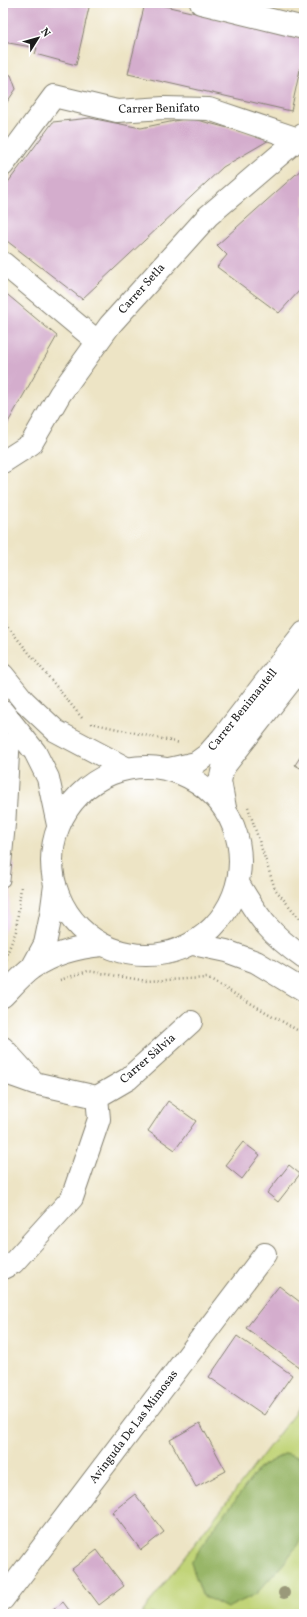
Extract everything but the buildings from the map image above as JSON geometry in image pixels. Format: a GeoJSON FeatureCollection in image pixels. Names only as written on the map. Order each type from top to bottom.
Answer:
{"type":"FeatureCollection","features":[{"type":"Feature","properties":{"kind":"street"},"geometry":{"type":"LineString","coordinates":[[201,3],[304,28]]}},
{"type":"Feature","properties":{"kind":"street","name":"Carrer Benifato"},"geometry":{"type":"LineString","coordinates":[[3,165],[54,96],[117,111],[164,108],[209,109],[301,136]]}},
{"type":"Feature","properties":{"kind":"street","name":"Carrer Setla"},"geometry":{"type":"LineString","coordinates":[[3,462],[30,444],[60,394],[110,325],[208,216],[301,136]]}},
{"type":"Feature","properties":{"kind":"street"},"geometry":{"type":"LineString","coordinates":[[3,263],[98,342]]}},
{"type":"Feature","properties":{"kind":"street","name":"Carrer Benimantell"},"geometry":{"type":"LineString","coordinates":[[168,769],[196,763],[207,755],[222,738],[304,632]]}},
{"type":"Feature","properties":{"kind":"street","name":"Carrer Benimantell"},"geometry":{"type":"LineString","coordinates":[[225,808],[220,781],[223,768],[304,664]]}},
{"type":"Feature","properties":{"kind":"street"},"geometry":{"type":"LineString","coordinates":[[3,675],[24,701],[56,731],[126,768]]}},
{"type":"Feature","properties":{"kind":"street"},"geometry":{"type":"LineString","coordinates":[[8,719],[35,752],[48,778],[58,825]]}},
{"type":"Feature","properties":{"kind":"street"},"geometry":{"type":"LineString","coordinates":[[5,998],[32,968],[45,944],[51,915],[54,885],[51,865],[53,844],[58,825],[70,805],[85,788],[104,776],[126,768],[147,766],[168,769],[190,777],[209,790],[225,808],[234,825],[239,844],[241,864],[238,884],[232,902],[222,918],[209,932],[193,944],[171,952],[148,956],[125,953],[103,945],[81,930],[65,910],[54,885]]}},
{"type":"Feature","properties":{"kind":"street"},"geometry":{"type":"LineString","coordinates":[[238,884],[266,927],[278,939],[304,958]]}},
{"type":"Feature","properties":{"kind":"street"},"geometry":{"type":"LineString","coordinates":[[193,944],[226,951],[256,962],[304,991]]}},
{"type":"Feature","properties":{"kind":"street"},"geometry":{"type":"LineString","coordinates":[[32,968],[58,954],[81,947],[103,945]]}},
{"type":"Feature","properties":{"kind":"street","name":"Carrer Sàlvia"},"geometry":{"type":"LineString","coordinates":[[97,1097],[128,1079],[191,1022]]}},
{"type":"Feature","properties":{"kind":"street"},"geometry":{"type":"LineString","coordinates":[[3,1048],[34,1083]]}},
{"type":"Feature","properties":{"kind":"street"},"geometry":{"type":"LineString","coordinates":[[3,1072],[34,1083],[97,1097],[99,1119],[72,1198],[13,1263],[3,1268]]}},
{"type":"Feature","properties":{"kind":"street","name":"Avinguda De Las Mimosas"},"geometry":{"type":"LineString","coordinates":[[3,1599],[265,1254]]}},
{"type":"Feature","properties":{"kind":"lane"},"geometry":{"type":"LineString","coordinates":[[3,880],[7,792],[8,719]]}},
{"type":"Feature","properties":{"kind":"path"},"geometry":{"type":"LineString","coordinates":[[53,982],[88,972],[148,981],[207,978],[304,1034]]}},
{"type":"Feature","properties":{"kind":"shaded area"},"geometry":{"type":"Polygon","coordinates":[[[3,849],[14,864],[8,921],[3,936],[3,849]]]}},
{"type":"Feature","properties":{"kind":"green space"},"geometry":{"type":"Polygon","coordinates":[[[304,1401],[304,1614],[141,1614],[294,1414],[304,1401]]]}},
{"type":"Feature","properties":{"kind":"green space"},"geometry":{"type":"Polygon","coordinates":[[[286,1453],[304,1459],[304,1536],[284,1563],[256,1594],[227,1608],[202,1595],[191,1563],[211,1532],[260,1467],[286,1453]]]}}]}
